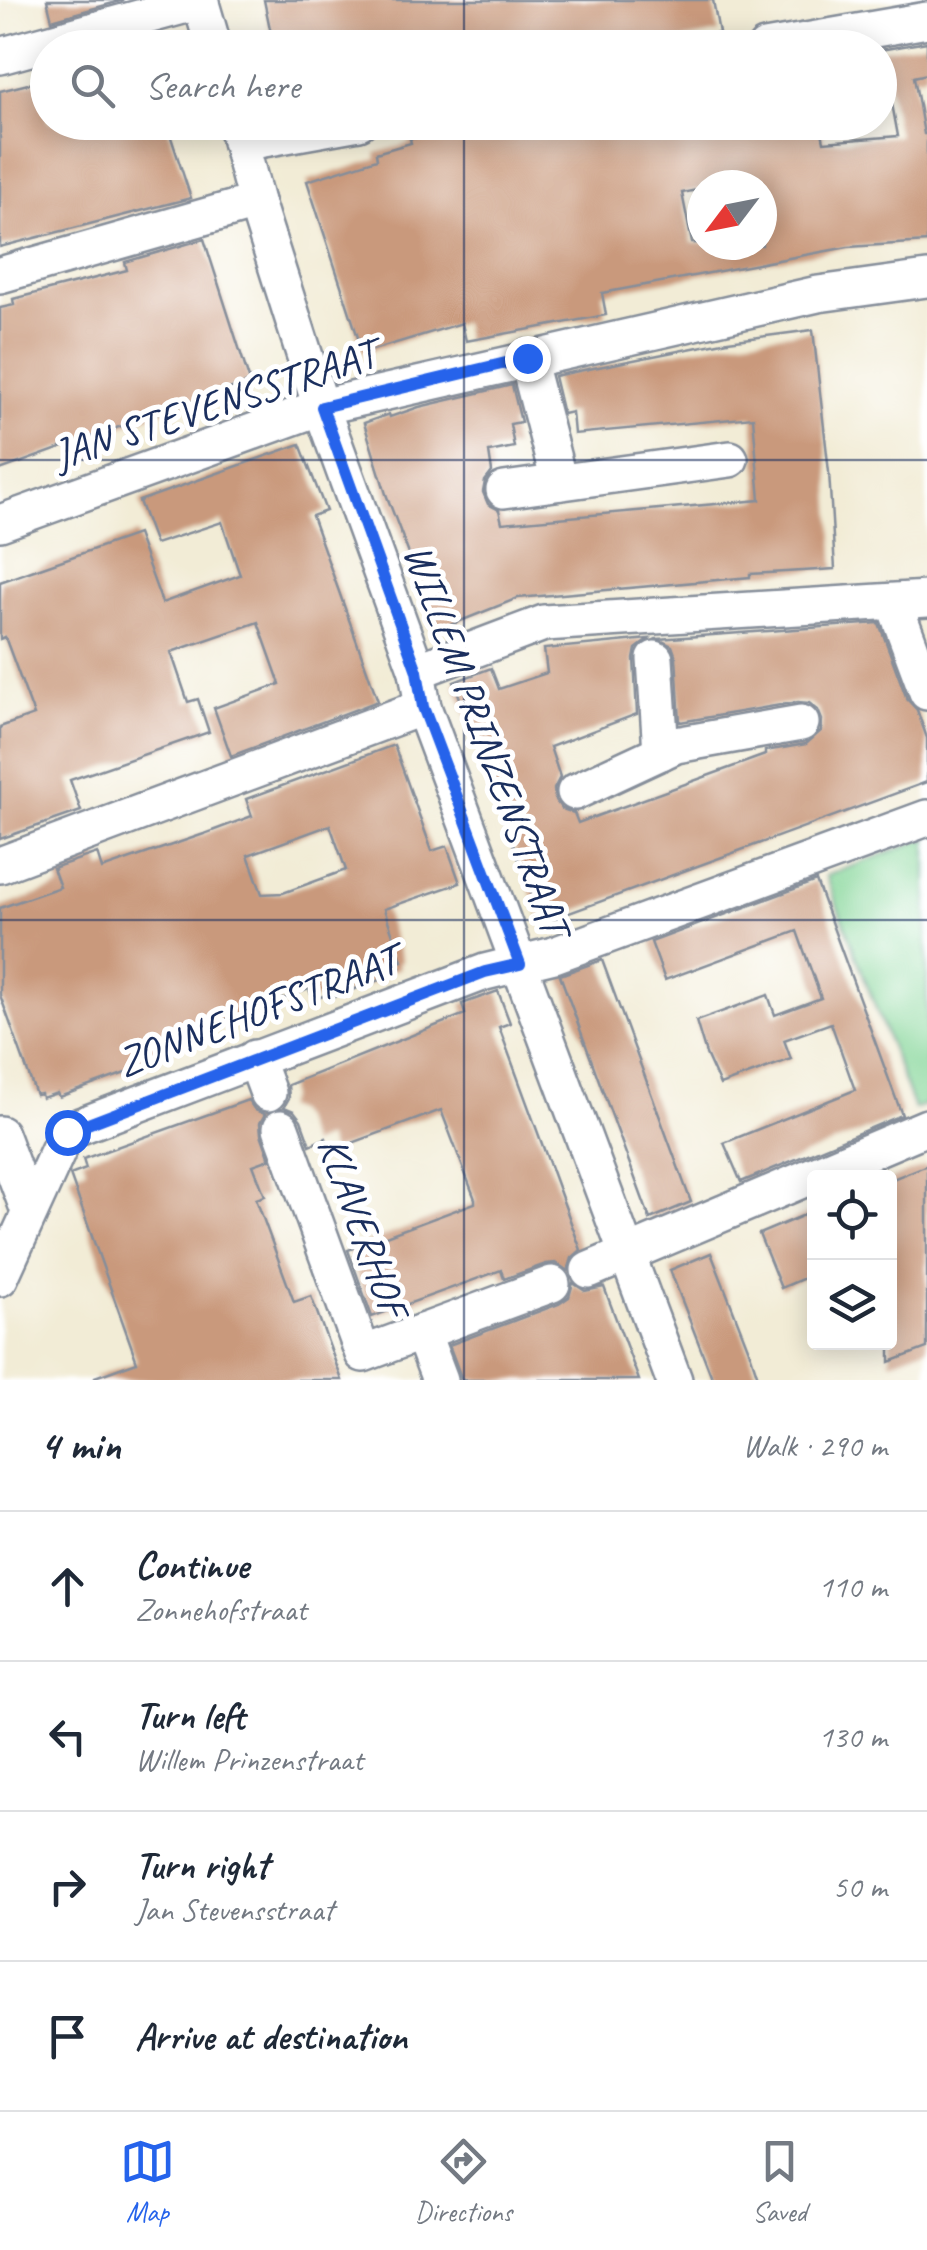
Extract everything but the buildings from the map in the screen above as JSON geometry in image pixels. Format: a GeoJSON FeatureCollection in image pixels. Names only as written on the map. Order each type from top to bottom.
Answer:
{"type":"FeatureCollection","features":[{"type":"Feature","properties":{"kind":"street"},"geometry":{"type":"LineString","coordinates":[[95,30],[200,1],[209,30]]}},
{"type":"Feature","properties":{"kind":"street"},"geometry":{"type":"LineString","coordinates":[[869,30],[927,20]]}},
{"type":"Feature","properties":{"kind":"street"},"geometry":{"type":"LineString","coordinates":[[0,56],[30,48]]}},
{"type":"Feature","properties":{"kind":"street","name":"WILLEM PRINZENSTRAAT"},"geometry":{"type":"LineString","coordinates":[[240,140],[322,407],[417,671],[423,707],[674,1380]]}},
{"type":"Feature","properties":{"kind":"street"},"geometry":{"type":"LineString","coordinates":[[0,275],[256,202]]}},
{"type":"Feature","properties":{"kind":"street","name":"JAN STEVENSSTRAAT"},"geometry":{"type":"LineString","coordinates":[[0,522],[322,407],[818,294],[927,279]]}},
{"type":"Feature","properties":{"kind":"street"},"geometry":{"type":"LineString","coordinates":[[527,358],[560,482]]}},
{"type":"Feature","properties":{"kind":"street"},"geometry":{"type":"LineString","coordinates":[[504,490],[730,459]]}},
{"type":"Feature","properties":{"kind":"street"},"geometry":{"type":"LineString","coordinates":[[417,671],[544,623],[654,638],[910,601],[927,692]]}},
{"type":"Feature","properties":{"kind":"street"},"geometry":{"type":"LineString","coordinates":[[654,638],[661,752]]}},
{"type":"Feature","properties":{"kind":"street"},"geometry":{"type":"LineString","coordinates":[[0,865],[423,707]]}},
{"type":"Feature","properties":{"kind":"street"},"geometry":{"type":"LineString","coordinates":[[575,792],[676,745],[800,722]]}},
{"type":"Feature","properties":{"kind":"street","name":"ZONNEHOFSTRAAT"},"geometry":{"type":"LineString","coordinates":[[0,1278],[67,1132],[485,972],[554,954],[927,818]]}},
{"type":"Feature","properties":{"kind":"street"},"geometry":{"type":"LineString","coordinates":[[255,1058],[268,1092]]}},
{"type":"Feature","properties":{"kind":"street"},"geometry":{"type":"LineString","coordinates":[[589,1270],[927,1127]]}},
{"type":"Feature","properties":{"kind":"street","name":"KLAVERHOF"},"geometry":{"type":"LineString","coordinates":[[281,1128],[366,1367],[422,1332],[552,1284]]}},
{"type":"Feature","properties":{"kind":"street"},"geometry":{"type":"LineString","coordinates":[[0,1134],[29,1211]]}},
{"type":"Feature","properties":{"kind":"street","name":"KLAVERHOF"},"geometry":{"type":"LineString","coordinates":[[422,1332],[440,1380]]}},
{"type":"Feature","properties":{"kind":"green space"},"geometry":{"type":"Polygon","coordinates":[[[927,838],[927,1104],[914,1109],[826,876],[927,838]]]}},
{"type":"Feature","properties":{"kind":"route"},"geometry":{"type":"LineString","coordinates":[[67,1132],[485,972],[520,964],[423,707],[417,671],[322,407],[527,358]]}}]}
